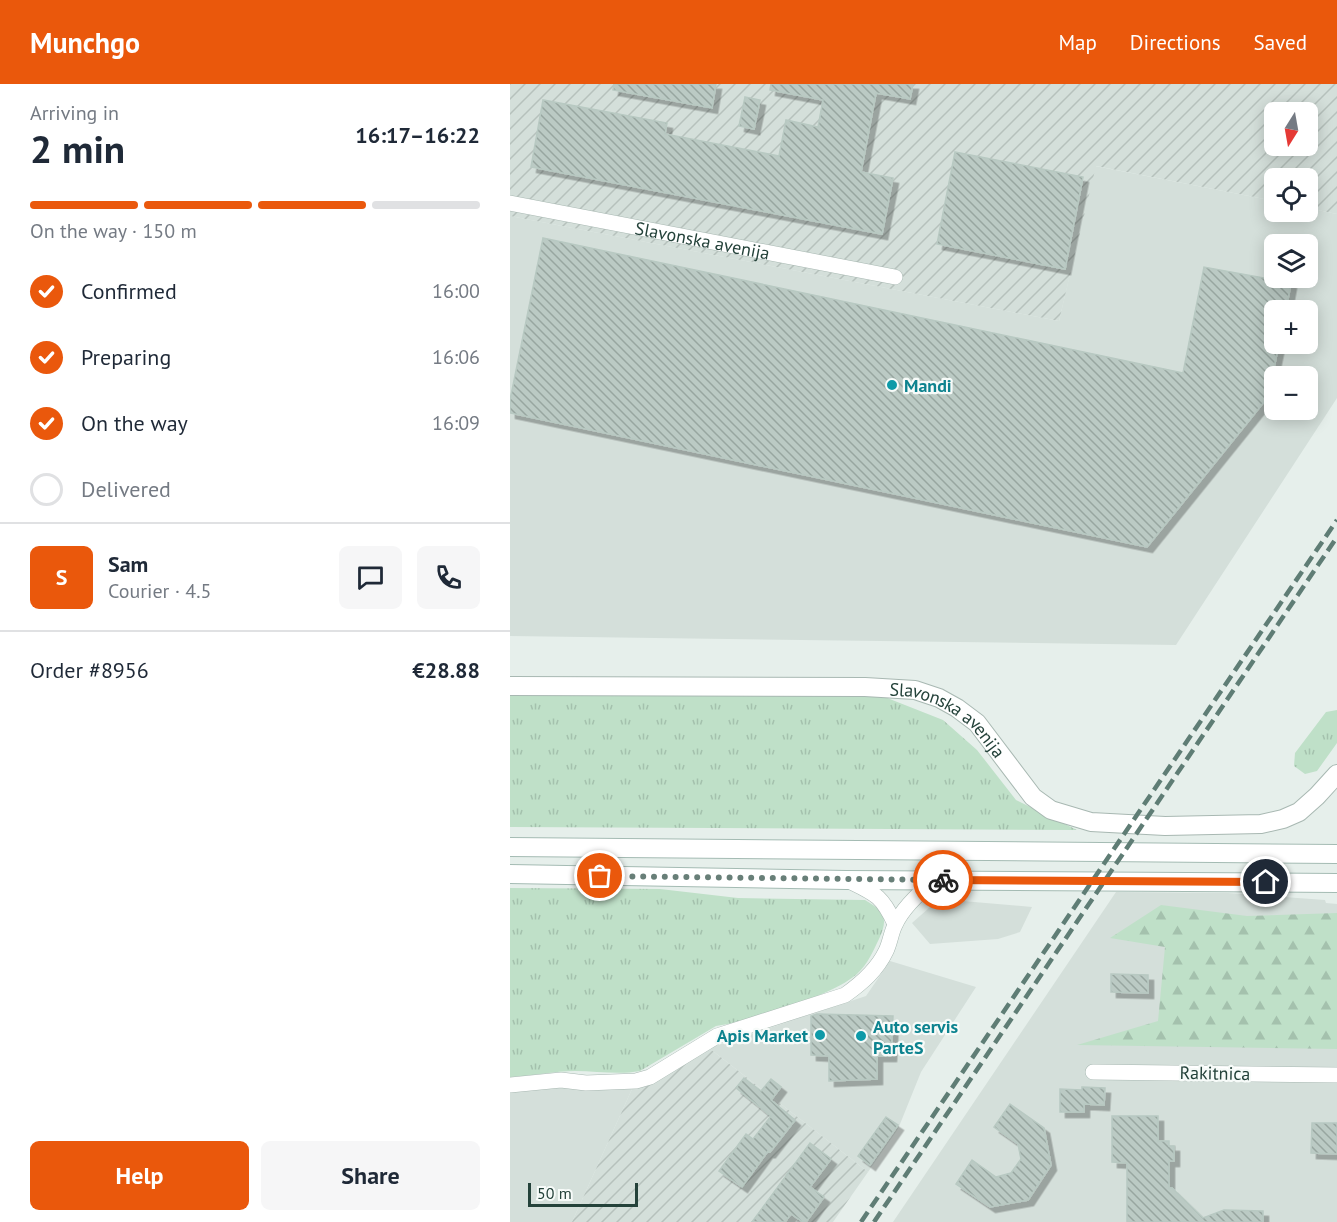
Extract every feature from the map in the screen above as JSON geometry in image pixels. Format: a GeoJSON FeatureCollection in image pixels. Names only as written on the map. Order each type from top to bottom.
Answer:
{"type":"FeatureCollection","features":[{"type":"Feature","properties":{"kind":"main road","name":"Slavonska avenija"},"geometry":{"type":"LineString","coordinates":[[510,686],[865,687],[915,690],[939,698],[977,723],[1033,797],[1051,810],[1091,822],[1165,826],[1261,824],[1283,819],[1299,812],[1337,774]]}},
{"type":"Feature","properties":{"kind":"main road"},"geometry":{"type":"LineString","coordinates":[[510,847],[1337,854]]}},
{"type":"Feature","properties":{"kind":"main road"},"geometry":{"type":"LineString","coordinates":[[510,874],[846,880],[1337,883]]}},
{"type":"Feature","properties":{"kind":"street","name":"Slavonska avenija"},"geometry":{"type":"LineString","coordinates":[[510,203],[895,277]]}},
{"type":"Feature","properties":{"kind":"street"},"geometry":{"type":"LineString","coordinates":[[846,880],[874,893],[886,905],[895,924]]}},
{"type":"Feature","properties":{"kind":"street"},"geometry":{"type":"LineString","coordinates":[[510,1085],[561,1080],[586,1083],[611,1082],[650,1077],[717,1036],[845,994],[860,984],[875,968],[886,951],[895,924],[909,904],[935,880]]}},
{"type":"Feature","properties":{"kind":"street","name":"Rakitnica"},"geometry":{"type":"LineString","coordinates":[[1093,1072],[1337,1075]]}},
{"type":"Feature","properties":{"kind":"shaded area"},"geometry":{"type":"Polygon","coordinates":[[[510,84],[1337,84],[1337,214],[1318,210],[1318,168],[1264,168],[1264,199],[1096,166],[1059,321],[510,216],[510,84]]]}},
{"type":"Feature","properties":{"kind":"shaded area"},"geometry":{"type":"Polygon","coordinates":[[[1095,166],[1264,199],[1264,222],[1318,222],[1318,210],[1337,214],[1337,398],[1176,645],[510,636],[510,216],[1059,321],[1095,166]]]}},
{"type":"Feature","properties":{"kind":"shaded area"},"geometry":{"type":"Polygon","coordinates":[[[1116,892],[1228,893],[1325,900],[1326,903],[1337,904],[1337,1222],[893,1222],[1116,892]]]}},
{"type":"Feature","properties":{"kind":"shaded area"},"geometry":{"type":"Polygon","coordinates":[[[939,899],[1032,907],[1020,932],[998,939],[930,944],[912,923],[939,899]]]}},
{"type":"Feature","properties":{"kind":"shaded area"},"geometry":{"type":"Polygon","coordinates":[[[890,961],[976,987],[921,1072],[898,1129],[868,1172],[709,1048],[866,996],[890,961]]]}},
{"type":"Feature","properties":{"kind":"shaded area"},"geometry":{"type":"Polygon","coordinates":[[[709,1048],[868,1172],[833,1222],[572,1222],[632,1089],[641,1087],[709,1048]]]}},
{"type":"Feature","properties":{"kind":"shaded area"},"geometry":{"type":"Polygon","coordinates":[[[552,1087],[632,1089],[572,1222],[510,1222],[510,1091],[552,1087]]]}},
{"type":"Feature","properties":{"kind":"green space"},"geometry":{"type":"Polygon","coordinates":[[[872,692],[943,720],[977,750],[1016,800],[1077,830],[510,827],[510,695],[872,692]]]}},
{"type":"Feature","properties":{"kind":"green space"},"geometry":{"type":"Polygon","coordinates":[[[1337,710],[1337,743],[1317,771],[1305,774],[1294,766],[1295,753],[1326,712],[1337,710]]]}},
{"type":"Feature","properties":{"kind":"green space"},"geometry":{"type":"Polygon","coordinates":[[[510,888],[660,889],[738,898],[865,900],[877,908],[883,916],[884,926],[867,962],[857,974],[845,982],[811,999],[749,1019],[716,1026],[640,1071],[616,1073],[567,1071],[510,1077],[510,888]]]}},
{"type":"Feature","properties":{"kind":"green space"},"geometry":{"type":"Polygon","coordinates":[[[1161,905],[1247,916],[1337,913],[1337,1049],[1077,1045],[1158,1021],[1165,947],[1110,938],[1161,905]]]}},
{"type":"Feature","properties":{"kind":"building"},"geometry":{"type":"Polygon","coordinates":[[[614,84],[716,84],[712,108],[613,90],[614,84]]]}},
{"type":"Feature","properties":{"kind":"building"},"geometry":{"type":"Polygon","coordinates":[[[771,84],[913,84],[910,99],[876,93],[861,172],[893,178],[882,234],[531,167],[543,100],[667,123],[665,134],[779,156],[786,120],[818,127],[823,100],[770,90],[771,84]]]}},
{"type":"Feature","properties":{"kind":"building"},"geometry":{"type":"Polygon","coordinates":[[[745,97],[760,100],[754,129],[739,126],[745,97]]]}},
{"type":"Feature","properties":{"kind":"building"},"geometry":{"type":"Polygon","coordinates":[[[955,152],[1083,177],[1065,269],[937,244],[955,152]]]}},
{"type":"Feature","properties":{"kind":"building","name":"Mandi"},"geometry":{"type":"Polygon","coordinates":[[[543,238],[1183,373],[1204,267],[1264,278],[1264,288],[1290,288],[1288,300],[1264,300],[1264,354],[1277,354],[1274,366],[1264,366],[1264,402],[1147,547],[510,413],[510,400],[543,238]]]}},
{"type":"Feature","properties":{"kind":"building"},"geometry":{"type":"Polygon","coordinates":[[[1111,974],[1148,975],[1148,993],[1111,992],[1111,974]]]}},
{"type":"Feature","properties":{"kind":"building","name":"Auto servis ParteS"},"geometry":{"type":"Polygon","coordinates":[[[817,1014],[893,1016],[891,1056],[877,1056],[877,1079],[829,1081],[829,1056],[811,1055],[811,1016],[817,1014]]]}},
{"type":"Feature","properties":{"kind":"building"},"geometry":{"type":"Polygon","coordinates":[[[744,1078],[761,1091],[771,1079],[781,1087],[771,1100],[795,1120],[770,1152],[768,1151],[742,1187],[719,1171],[746,1134],[753,1139],[771,1116],[736,1088],[744,1078]]]}},
{"type":"Feature","properties":{"kind":"building"},"geometry":{"type":"Polygon","coordinates":[[[1082,1087],[1105,1088],[1104,1105],[1084,1104],[1084,1112],[1060,1112],[1060,1089],[1082,1090],[1082,1087]]]}},
{"type":"Feature","properties":{"kind":"building"},"geometry":{"type":"Polygon","coordinates":[[[1010,1104],[1044,1128],[1051,1165],[1028,1200],[990,1207],[956,1184],[972,1160],[996,1177],[1011,1173],[1021,1159],[1018,1144],[994,1127],[1010,1104]]]}},
{"type":"Feature","properties":{"kind":"building"},"geometry":{"type":"Polygon","coordinates":[[[1112,1116],[1158,1116],[1158,1141],[1169,1141],[1169,1146],[1174,1146],[1174,1161],[1169,1161],[1169,1188],[1172,1188],[1203,1218],[1224,1210],[1263,1211],[1263,1222],[1127,1222],[1127,1163],[1112,1162],[1112,1116]]]}},
{"type":"Feature","properties":{"kind":"building"},"geometry":{"type":"Polygon","coordinates":[[[886,1117],[898,1125],[870,1165],[858,1156],[886,1117]]]}},
{"type":"Feature","properties":{"kind":"building"},"geometry":{"type":"Polygon","coordinates":[[[1312,1123],[1337,1123],[1337,1154],[1311,1153],[1312,1123]]]}},
{"type":"Feature","properties":{"kind":"building"},"geometry":{"type":"Polygon","coordinates":[[[810,1143],[831,1159],[810,1187],[824,1197],[806,1222],[791,1214],[785,1222],[752,1222],[810,1143]]]}},
{"type":"Feature","properties":{"kind":"railway"},"geometry":{"type":"LineString","coordinates":[[861,1222],[1337,520]]}},
{"type":"Feature","properties":{"kind":"railway"},"geometry":{"type":"LineString","coordinates":[[874,1222],[1337,537]]}},
{"type":"Feature","properties":{"kind":"way so far"},"geometry":{"type":"LineString","coordinates":[[600,876],[943,880]]}},
{"type":"Feature","properties":{"kind":"place","name":"Mandi"},"geometry":{"type":"Point","coordinates":[892,385]}},
{"type":"Feature","properties":{"kind":"place","name":"Apis Market"},"geometry":{"type":"Point","coordinates":[820,1035]}},
{"type":"Feature","properties":{"kind":"place","name":"Auto servis ParteS"},"geometry":{"type":"Point","coordinates":[861,1036]}},
{"type":"Feature","properties":{"kind":"route"},"geometry":{"type":"LineString","coordinates":[[943,880],[1266,882]]}}]}
